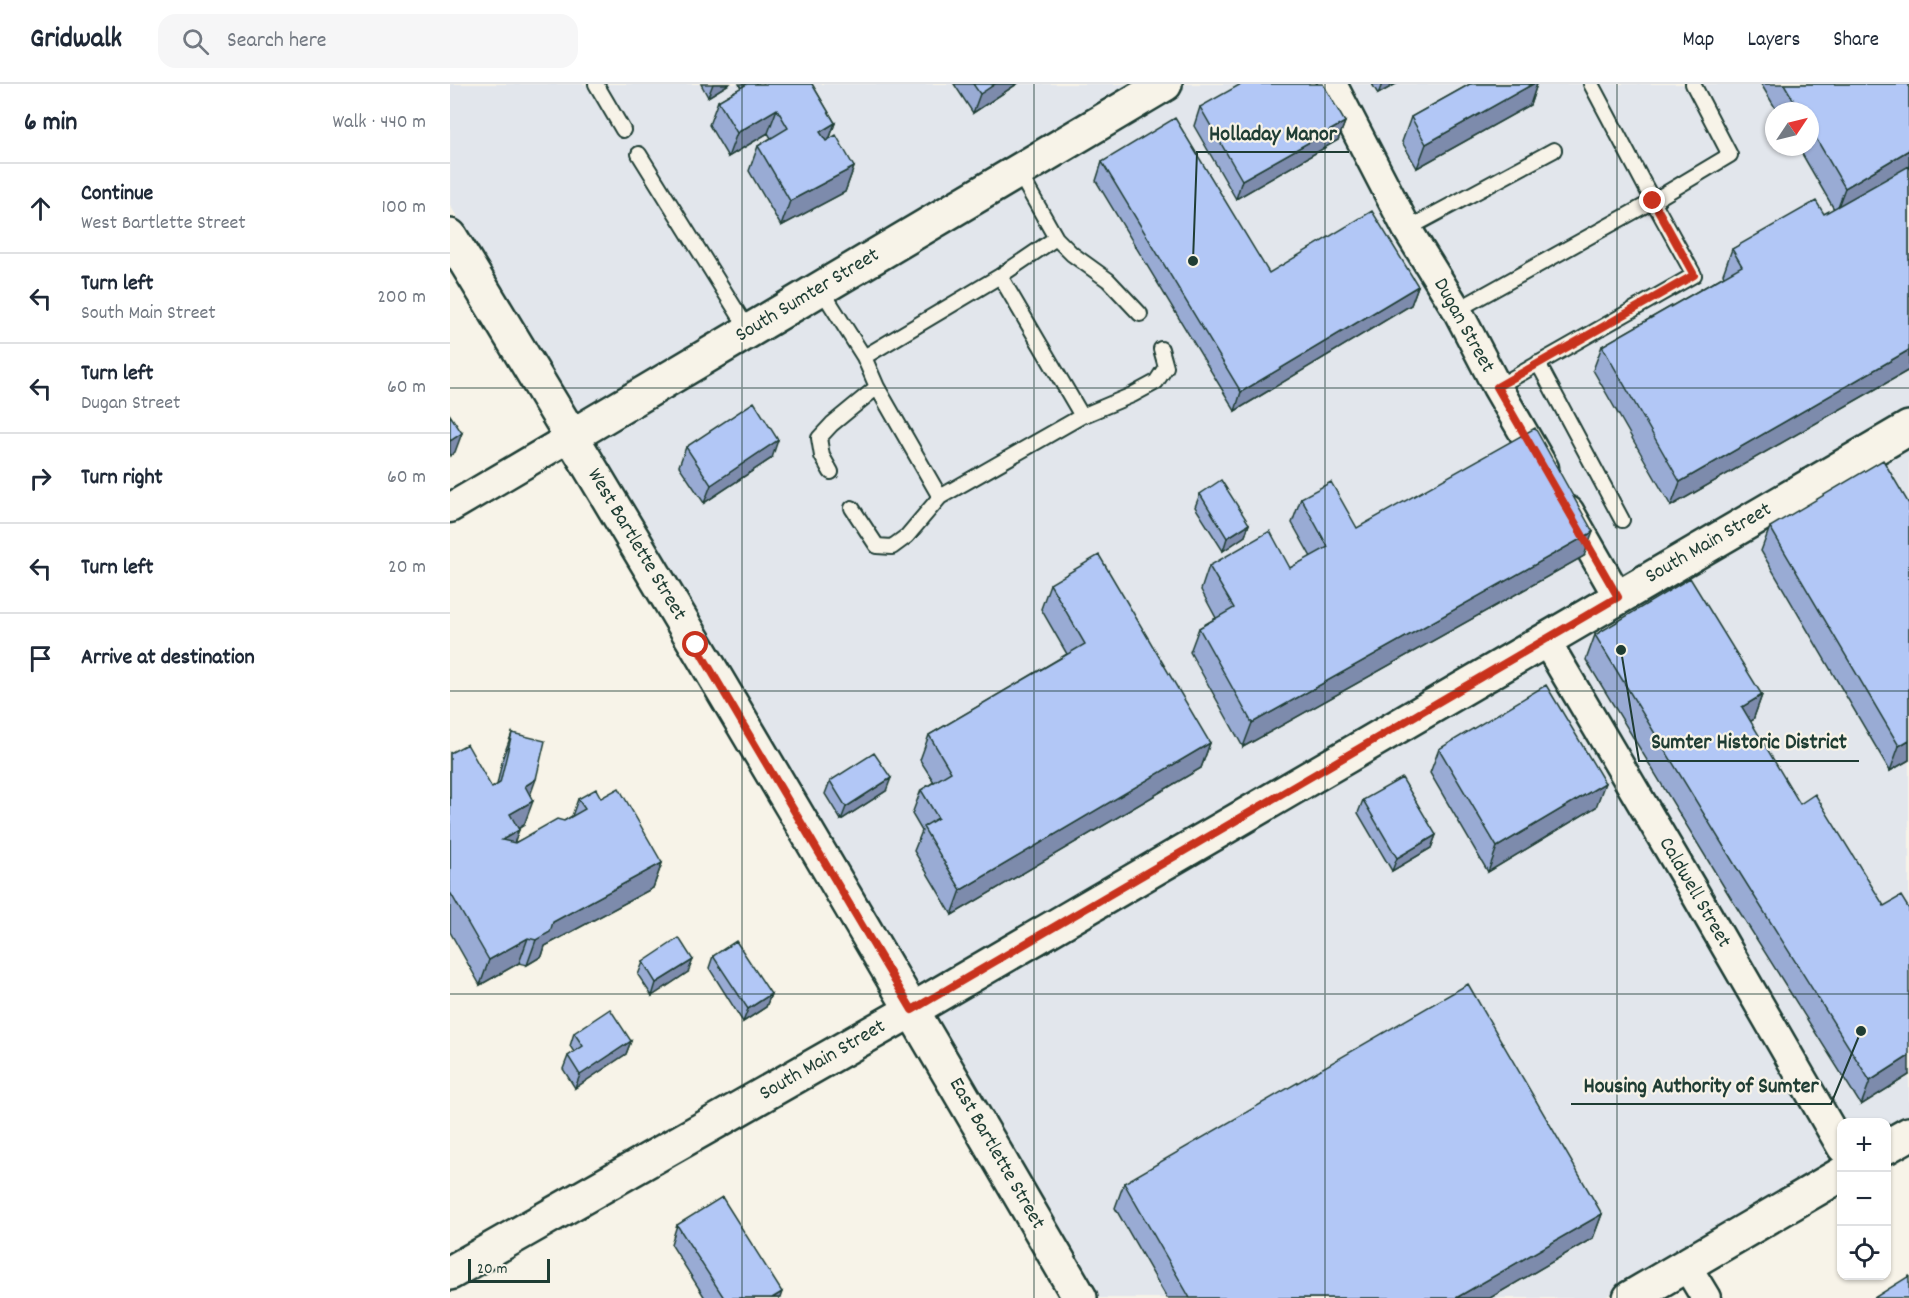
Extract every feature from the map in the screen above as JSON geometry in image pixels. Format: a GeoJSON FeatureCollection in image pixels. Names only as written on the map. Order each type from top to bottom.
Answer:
{"type":"FeatureCollection","features":[{"type":"Feature","properties":{"kind":"street","name":"South Sumter Street"},"geometry":{"type":"LineString","coordinates":[[450,508],[1165,84]]}},
{"type":"Feature","properties":{"kind":"street","name":"Dugan Street"},"geometry":{"type":"LineString","coordinates":[[1332,84],[1407,229],[1457,310],[1497,387],[1618,597]]}},
{"type":"Feature","properties":{"kind":"street","name":"West Bartlette Street"},"geometry":{"type":"LineString","coordinates":[[450,236],[572,436],[912,1010]]}},
{"type":"Feature","properties":{"kind":"street","name":"South Main Street"},"geometry":{"type":"LineString","coordinates":[[450,1273],[912,1010],[1909,428]]}},
{"type":"Feature","properties":{"kind":"street","name":"Caldwell Street"},"geometry":{"type":"LineString","coordinates":[[1545,639],[1837,1139]]}},
{"type":"Feature","properties":{"kind":"street","name":"East Bartlette Street"},"geometry":{"type":"LineString","coordinates":[[912,1010],[1080,1298]]}},
{"type":"Feature","properties":{"kind":"street"},"geometry":{"type":"LineString","coordinates":[[1891,1145],[1909,1134]]}},
{"type":"Feature","properties":{"kind":"street"},"geometry":{"type":"LineString","coordinates":[[1629,1298],[1837,1177]]}},
{"type":"Feature","properties":{"kind":"street"},"geometry":{"type":"LineString","coordinates":[[1686,1265],[1706,1298]]}},
{"type":"Feature","properties":{"kind":"lane"},"geometry":{"type":"LineString","coordinates":[[596,84],[623,130]]}},
{"type":"Feature","properties":{"kind":"lane"},"geometry":{"type":"LineString","coordinates":[[1497,387],[1694,275],[1591,84]]}},
{"type":"Feature","properties":{"kind":"lane"},"geometry":{"type":"LineString","coordinates":[[1457,310],[1653,201],[1730,155],[1693,84]]}},
{"type":"Feature","properties":{"kind":"lane"},"geometry":{"type":"LineString","coordinates":[[1407,229],[1554,150]]}},
{"type":"Feature","properties":{"kind":"lane"},"geometry":{"type":"LineString","coordinates":[[639,154],[749,331]]}},
{"type":"Feature","properties":{"kind":"lane"},"geometry":{"type":"LineString","coordinates":[[1018,171],[1056,238],[1072,254],[1108,280],[1140,314]]}},
{"type":"Feature","properties":{"kind":"lane"},"geometry":{"type":"LineString","coordinates":[[864,357],[1000,276],[1056,238]]}},
{"type":"Feature","properties":{"kind":"lane"},"geometry":{"type":"LineString","coordinates":[[1000,276],[1082,416]]}},
{"type":"Feature","properties":{"kind":"lane"},"geometry":{"type":"LineString","coordinates":[[821,289],[864,357],[877,387],[940,497]]}},
{"type":"Feature","properties":{"kind":"lane"},"geometry":{"type":"LineString","coordinates":[[852,508],[877,546],[892,547],[907,536],[940,497],[1082,416],[1156,382],[1166,367],[1161,349]]}},
{"type":"Feature","properties":{"kind":"lane"},"geometry":{"type":"LineString","coordinates":[[1538,363],[1622,520]]}},
{"type":"Feature","properties":{"kind":"lane"},"geometry":{"type":"LineString","coordinates":[[831,472],[822,456],[819,438],[832,424],[877,387]]}},
{"type":"Feature","properties":{"kind":"shaded area"},"geometry":{"type":"Polygon","coordinates":[[[450,84],[1909,84],[1909,1124],[1891,1134],[1891,1118],[1837,1118],[1837,1164],[1604,1298],[1096,1298],[450,205],[450,84]]]}},
{"type":"Feature","properties":{"kind":"building"},"geometry":{"type":"Polygon","coordinates":[[[747,84],[812,84],[835,123],[820,132],[826,141],[836,135],[854,167],[790,201],[758,146],[788,128],[777,109],[737,133],[718,101],[747,84]]]}},
{"type":"Feature","properties":{"kind":"building"},"geometry":{"type":"Polygon","coordinates":[[[973,84],[995,84],[980,94],[973,84]]]}},
{"type":"Feature","properties":{"kind":"building"},"geometry":{"type":"Polygon","coordinates":[[[1241,84],[1323,84],[1345,122],[1242,180],[1200,107],[1241,84]]]}},
{"type":"Feature","properties":{"kind":"building"},"geometry":{"type":"Polygon","coordinates":[[[1470,84],[1533,84],[1426,144],[1411,117],[1470,84]]]}},
{"type":"Feature","properties":{"kind":"building"},"geometry":{"type":"Polygon","coordinates":[[[1784,84],[1909,84],[1909,150],[1845,188],[1819,143],[1819,102],[1795,102],[1784,84]]]}},
{"type":"Feature","properties":{"kind":"building"},"geometry":{"type":"Polygon","coordinates":[[[1175,118],[1269,273],[1372,211],[1418,286],[1241,392],[1102,162],[1175,118]]]}},
{"type":"Feature","properties":{"kind":"building"},"geometry":{"type":"Polygon","coordinates":[[[1909,166],[1909,350],[1680,482],[1602,346],[1742,266],[1732,249],[1816,201],[1824,214],[1909,166]]]}},
{"type":"Feature","properties":{"kind":"building"},"geometry":{"type":"Polygon","coordinates":[[[754,402],[778,440],[711,485],[686,447],[754,402]]]}},
{"type":"Feature","properties":{"kind":"building"},"geometry":{"type":"Polygon","coordinates":[[[450,415],[462,433],[450,441],[450,415]]]}},
{"type":"Feature","properties":{"kind":"building"},"geometry":{"type":"Polygon","coordinates":[[[1535,428],[1593,532],[1252,723],[1199,628],[1234,608],[1209,566],[1270,531],[1290,568],[1328,547],[1301,498],[1331,482],[1357,528],[1535,428]]]}},
{"type":"Feature","properties":{"kind":"building"},"geometry":{"type":"Polygon","coordinates":[[[1883,460],[1909,504],[1909,740],[1899,746],[1770,527],[1883,460]]]}},
{"type":"Feature","properties":{"kind":"building"},"geometry":{"type":"Polygon","coordinates":[[[1221,480],[1249,524],[1227,538],[1200,494],[1221,480]]]}},
{"type":"Feature","properties":{"kind":"building"},"geometry":{"type":"Polygon","coordinates":[[[1099,555],[1210,743],[961,890],[923,827],[938,818],[921,790],[951,772],[929,735],[1085,644],[1050,584],[1099,555]]]}},
{"type":"Feature","properties":{"kind":"building"},"geometry":{"type":"Polygon","coordinates":[[[1690,578],[1762,695],[1742,707],[1800,804],[1815,794],[1884,906],[1901,896],[1909,909],[1909,1056],[1870,1081],[1595,635],[1690,578]]]}},
{"type":"Feature","properties":{"kind":"building"},"geometry":{"type":"Polygon","coordinates":[[[1546,685],[1605,783],[1497,847],[1439,749],[1546,685]]]}},
{"type":"Feature","properties":{"kind":"building"},"geometry":{"type":"Polygon","coordinates":[[[512,733],[545,741],[536,779],[525,786],[533,801],[510,814],[519,830],[502,840],[515,843],[557,819],[564,821],[585,809],[578,799],[596,789],[601,798],[619,788],[662,863],[553,922],[550,932],[536,940],[528,938],[489,960],[450,892],[450,753],[467,744],[492,788],[500,783],[512,733]]]}},
{"type":"Feature","properties":{"kind":"building"},"geometry":{"type":"Polygon","coordinates":[[[874,753],[891,778],[846,807],[830,781],[874,753]]]}},
{"type":"Feature","properties":{"kind":"building"},"geometry":{"type":"Polygon","coordinates":[[[1402,778],[1436,835],[1397,858],[1363,800],[1402,778]]]}},
{"type":"Feature","properties":{"kind":"building"},"geometry":{"type":"Polygon","coordinates":[[[679,938],[693,960],[656,983],[643,962],[679,938]]]}},
{"type":"Feature","properties":{"kind":"building"},"geometry":{"type":"Polygon","coordinates":[[[736,941],[771,994],[748,1009],[713,956],[736,941]]]}},
{"type":"Feature","properties":{"kind":"building"},"geometry":{"type":"Polygon","coordinates":[[[1468,984],[1602,1214],[1456,1298],[1190,1298],[1124,1183],[1468,984]]]}},
{"type":"Feature","properties":{"kind":"building"},"geometry":{"type":"Polygon","coordinates":[[[610,1009],[631,1041],[580,1075],[568,1056],[583,1046],[574,1033],[610,1009]]]}},
{"type":"Feature","properties":{"kind":"building"},"geometry":{"type":"Polygon","coordinates":[[[722,1197],[782,1292],[772,1298],[724,1298],[677,1225],[722,1197]]]}},
{"type":"Feature","properties":{"kind":"building"},"geometry":{"type":"Polygon","coordinates":[[[1909,1276],[1909,1298],[1874,1298],[1909,1276]]]}},
{"type":"Feature","properties":{"kind":"place","name":"Holladay Manor"},"geometry":{"type":"Point","coordinates":[1193,261]}},
{"type":"Feature","properties":{"kind":"place","name":"Sumter Historic District"},"geometry":{"type":"Point","coordinates":[1621,650]}},
{"type":"Feature","properties":{"kind":"place","name":"Housing Authority of Sumter"},"geometry":{"type":"Point","coordinates":[1861,1031]}},
{"type":"Feature","properties":{"kind":"route"},"geometry":{"type":"LineString","coordinates":[[696,645],[912,1010],[1618,597],[1497,387],[1694,275],[1653,201]]}}]}
